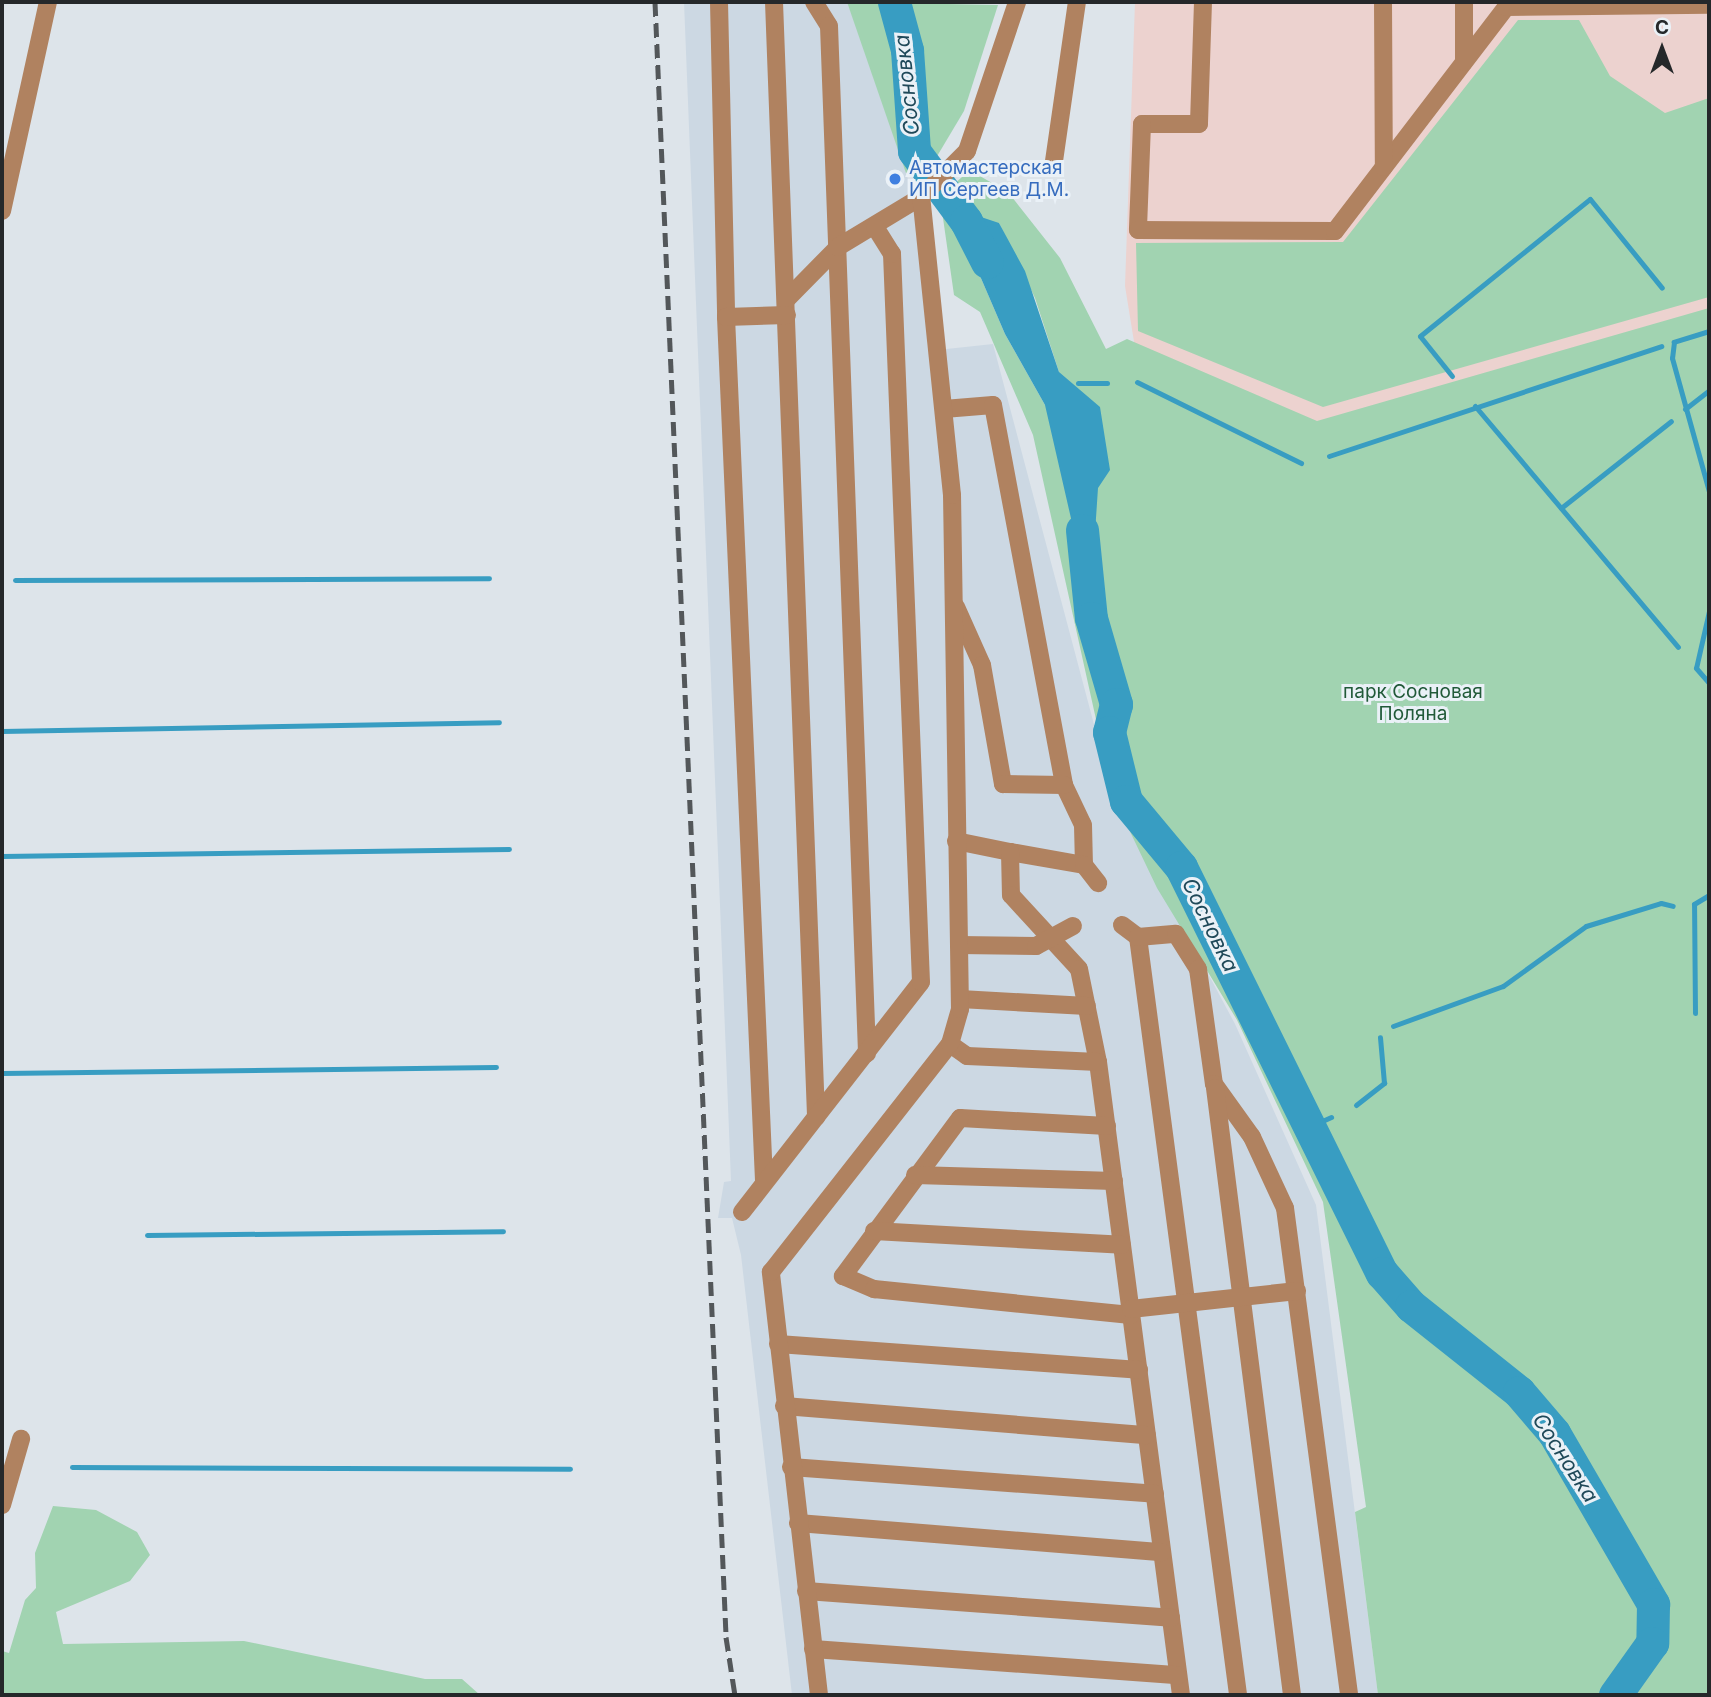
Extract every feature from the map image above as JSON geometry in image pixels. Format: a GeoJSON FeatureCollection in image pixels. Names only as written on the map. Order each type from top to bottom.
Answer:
{"type":"FeatureCollection","features":[{"type":"Feature","properties":{"kind":"street"},"geometry":{"type":"LineString","coordinates":[[2,211],[48,2]]}},
{"type":"Feature","properties":{"kind":"street"},"geometry":{"type":"LineString","coordinates":[[719,2],[726,317],[764,1182]]}},
{"type":"Feature","properties":{"kind":"street"},"geometry":{"type":"LineString","coordinates":[[774,2],[816,1117]]}},
{"type":"Feature","properties":{"kind":"street"},"geometry":{"type":"LineString","coordinates":[[814,2],[829,26],[867,1054]]}},
{"type":"Feature","properties":{"kind":"street"},"geometry":{"type":"LineString","coordinates":[[726,317],[787,307],[838,247],[876,228],[924,192],[967,151],[986,108],[1017,2]]}},
{"type":"Feature","properties":{"kind":"street"},"geometry":{"type":"LineString","coordinates":[[1053,168],[1077,2]]}},
{"type":"Feature","properties":{"kind":"street"},"geometry":{"type":"LineString","coordinates":[[1203,2],[1199,124],[1142,124],[1138,230],[1335,231],[1506,7],[1709,5]]}},
{"type":"Feature","properties":{"kind":"street"},"geometry":{"type":"LineString","coordinates":[[1383,2],[1384,167]]}},
{"type":"Feature","properties":{"kind":"street"},"geometry":{"type":"LineString","coordinates":[[1464,2],[1464,62]]}},
{"type":"Feature","properties":{"kind":"street"},"geometry":{"type":"LineString","coordinates":[[819,1695],[791,1467],[771,1272],[950,1044],[960,999],[953,601],[944,409],[924,192]]}},
{"type":"Feature","properties":{"kind":"street"},"geometry":{"type":"LineString","coordinates":[[742,1212],[921,982],[892,254],[876,228]]}},
{"type":"Feature","properties":{"kind":"street"},"geometry":{"type":"LineString","coordinates":[[944,409],[993,405],[1064,785],[1083,825],[1084,864],[1098,883]]}},
{"type":"Feature","properties":{"kind":"street"},"geometry":{"type":"LineString","coordinates":[[953,601],[982,665],[1003,784],[1064,785]]}},
{"type":"Feature","properties":{"kind":"street"},"geometry":{"type":"LineString","coordinates":[[956,841],[1084,864]]}},
{"type":"Feature","properties":{"kind":"street"},"geometry":{"type":"LineString","coordinates":[[1010,852],[1011,895],[1079,969],[1087,1006],[1107,1126],[1181,1695]]}},
{"type":"Feature","properties":{"kind":"street"},"geometry":{"type":"LineString","coordinates":[[1122,925],[1138,937],[1176,934],[1198,969],[1292,1695]]}},
{"type":"Feature","properties":{"kind":"street"},"geometry":{"type":"LineString","coordinates":[[959,945],[1036,946],[1073,926]]}},
{"type":"Feature","properties":{"kind":"street"},"geometry":{"type":"LineString","coordinates":[[1138,937],[1238,1695]]}},
{"type":"Feature","properties":{"kind":"street"},"geometry":{"type":"LineString","coordinates":[[960,999],[1087,1006]]}},
{"type":"Feature","properties":{"kind":"street"},"geometry":{"type":"LineString","coordinates":[[950,1044],[967,1056],[1098,1062]]}},
{"type":"Feature","properties":{"kind":"street"},"geometry":{"type":"LineString","coordinates":[[1214,1084],[1252,1137],[1285,1208],[1349,1695]]}},
{"type":"Feature","properties":{"kind":"street"},"geometry":{"type":"LineString","coordinates":[[1107,1126],[960,1118],[915,1175],[843,1276],[874,1289],[1131,1312],[1297,1292]]}},
{"type":"Feature","properties":{"kind":"street"},"geometry":{"type":"LineString","coordinates":[[915,1175],[1114,1181]]}},
{"type":"Feature","properties":{"kind":"street"},"geometry":{"type":"LineString","coordinates":[[874,1231],[1122,1245]]}},
{"type":"Feature","properties":{"kind":"street"},"geometry":{"type":"LineString","coordinates":[[778,1344],[1139,1370]]}},
{"type":"Feature","properties":{"kind":"street"},"geometry":{"type":"LineString","coordinates":[[785,1406],[1147,1435]]}},
{"type":"Feature","properties":{"kind":"street"},"geometry":{"type":"LineString","coordinates":[[2,1505],[21,1439]]}},
{"type":"Feature","properties":{"kind":"street"},"geometry":{"type":"LineString","coordinates":[[791,1467],[1155,1494]]}},
{"type":"Feature","properties":{"kind":"street"},"geometry":{"type":"LineString","coordinates":[[798,1523],[1162,1552]]}},
{"type":"Feature","properties":{"kind":"street"},"geometry":{"type":"LineString","coordinates":[[806,1591],[1171,1618]]}},
{"type":"Feature","properties":{"kind":"street"},"geometry":{"type":"LineString","coordinates":[[813,1649],[1178,1675]]}},
{"type":"Feature","properties":{"kind":"shaded area"},"geometry":{"type":"Polygon","coordinates":[[[684,2],[847,2],[890,113],[920,224],[928,351],[993,344],[1113,796],[1235,1024],[1316,1205],[1378,1695],[792,1695],[741,1255],[732,1218],[718,1218],[724,1182],[731,1181],[684,2]]]}},
{"type":"Feature","properties":{"kind":"shaded area"},"geometry":{"type":"Polygon","coordinates":[[[1135,2],[1709,2],[1709,315],[1312,442],[1136,354],[1125,286],[1135,2]]]}},
{"type":"Feature","properties":{"kind":"green space"},"geometry":{"type":"Polygon","coordinates":[[[847,2],[998,5],[964,111],[933,163],[906,173],[847,2]]]}},
{"type":"Feature","properties":{"kind":"green space"},"geometry":{"type":"Polygon","coordinates":[[[1518,20],[1579,20],[1610,76],[1665,113],[1709,98],[1709,297],[1323,407],[1138,331],[1136,243],[1343,242],[1518,20]]]}},
{"type":"Feature","properties":{"kind":"green space","name":"парк Сосновая Поляна"},"geometry":{"type":"Polygon","coordinates":[[[978,175],[1008,192],[1060,258],[1106,349],[1127,339],[1317,421],[1709,308],[1709,1695],[1378,1695],[1355,1512],[1366,1507],[1323,1202],[1237,1020],[1157,888],[1113,796],[1033,435],[980,312],[954,295],[940,197],[962,177],[978,175]],[[999,223],[965,241],[1005,334],[1045,405],[1059,372],[1035,298],[999,223]]]}},
{"type":"Feature","properties":{"kind":"green space"},"geometry":{"type":"Polygon","coordinates":[[[53,1506],[96,1510],[137,1532],[150,1555],[130,1581],[56,1612],[63,1644],[244,1641],[425,1679],[462,1679],[480,1695],[4,1695],[2,1651],[9,1653],[25,1600],[36,1588],[35,1553],[53,1506]]]}},
{"type":"Feature","properties":{"kind":"water"},"geometry":{"type":"Polygon","coordinates":[[[978,216],[999,223],[1025,271],[1059,372],[1100,407],[1110,470],[1098,488],[1094,548],[1084,575],[1045,405],[1005,334],[965,241],[966,221],[978,216]]]}},
{"type":"Feature","properties":{"kind":"waterway","name":"Сосновка"},"geometry":{"type":"LineString","coordinates":[[894,2],[907,50],[914,151],[966,221],[987,262]]}},
{"type":"Feature","properties":{"kind":"waterway"},"geometry":{"type":"LineString","coordinates":[[1452,376],[1420,336],[1590,199],[1662,288]]}},
{"type":"Feature","properties":{"kind":"waterway"},"geometry":{"type":"LineString","coordinates":[[1709,331],[1674,342],[1672,358],[1709,491]]}},
{"type":"Feature","properties":{"kind":"waterway"},"geometry":{"type":"LineString","coordinates":[[1329,456],[1661,346]]}},
{"type":"Feature","properties":{"kind":"waterway"},"geometry":{"type":"LineString","coordinates":[[1137,382],[1301,463]]}},
{"type":"Feature","properties":{"kind":"waterway"},"geometry":{"type":"LineString","coordinates":[[1078,383],[1107,383]]}},
{"type":"Feature","properties":{"kind":"waterway"},"geometry":{"type":"LineString","coordinates":[[1685,409],[1709,390]]}},
{"type":"Feature","properties":{"kind":"waterway"},"geometry":{"type":"LineString","coordinates":[[1475,406],[1678,647]]}},
{"type":"Feature","properties":{"kind":"waterway"},"geometry":{"type":"LineString","coordinates":[[1561,508],[1671,421]]}},
{"type":"Feature","properties":{"kind":"waterway","name":"Сосновка"},"geometry":{"type":"LineString","coordinates":[[1082,530],[1091,618],[1116,704],[1109,732],[1126,801],[1181,867],[1382,1273],[1411,1306],[1519,1392],[1554,1433],[1653,1604],[1652,1643],[1615,1695]]}},
{"type":"Feature","properties":{"kind":"waterway"},"geometry":{"type":"LineString","coordinates":[[15,580],[489,578]]}},
{"type":"Feature","properties":{"kind":"waterway"},"geometry":{"type":"LineString","coordinates":[[1709,611],[1696,668],[1709,683]]}},
{"type":"Feature","properties":{"kind":"waterway"},"geometry":{"type":"LineString","coordinates":[[2,731],[499,722]]}},
{"type":"Feature","properties":{"kind":"waterway"},"geometry":{"type":"LineString","coordinates":[[2,856],[509,849]]}},
{"type":"Feature","properties":{"kind":"waterway"},"geometry":{"type":"LineString","coordinates":[[1695,1013],[1694,904],[1709,895]]}},
{"type":"Feature","properties":{"kind":"waterway"},"geometry":{"type":"LineString","coordinates":[[1393,1026],[1503,986],[1586,926],[1661,903],[1673,906]]}},
{"type":"Feature","properties":{"kind":"waterway"},"geometry":{"type":"LineString","coordinates":[[1356,1105],[1384,1083],[1380,1037]]}},
{"type":"Feature","properties":{"kind":"waterway"},"geometry":{"type":"LineString","coordinates":[[2,1073],[496,1067]]}},
{"type":"Feature","properties":{"kind":"waterway"},"geometry":{"type":"LineString","coordinates":[[1311,1126],[1331,1117]]}},
{"type":"Feature","properties":{"kind":"waterway"},"geometry":{"type":"LineString","coordinates":[[147,1235],[503,1231]]}},
{"type":"Feature","properties":{"kind":"waterway"},"geometry":{"type":"LineString","coordinates":[[72,1467],[570,1469]]}},
{"type":"Feature","properties":{"kind":"railway"},"geometry":{"type":"LineString","coordinates":[[655,2],[726,1637],[735,1695]]}},
{"type":"Feature","properties":{"kind":"place","name":"Автомастерская ИП Сергеев Д.М."},"geometry":{"type":"Point","coordinates":[895,179]}}]}
